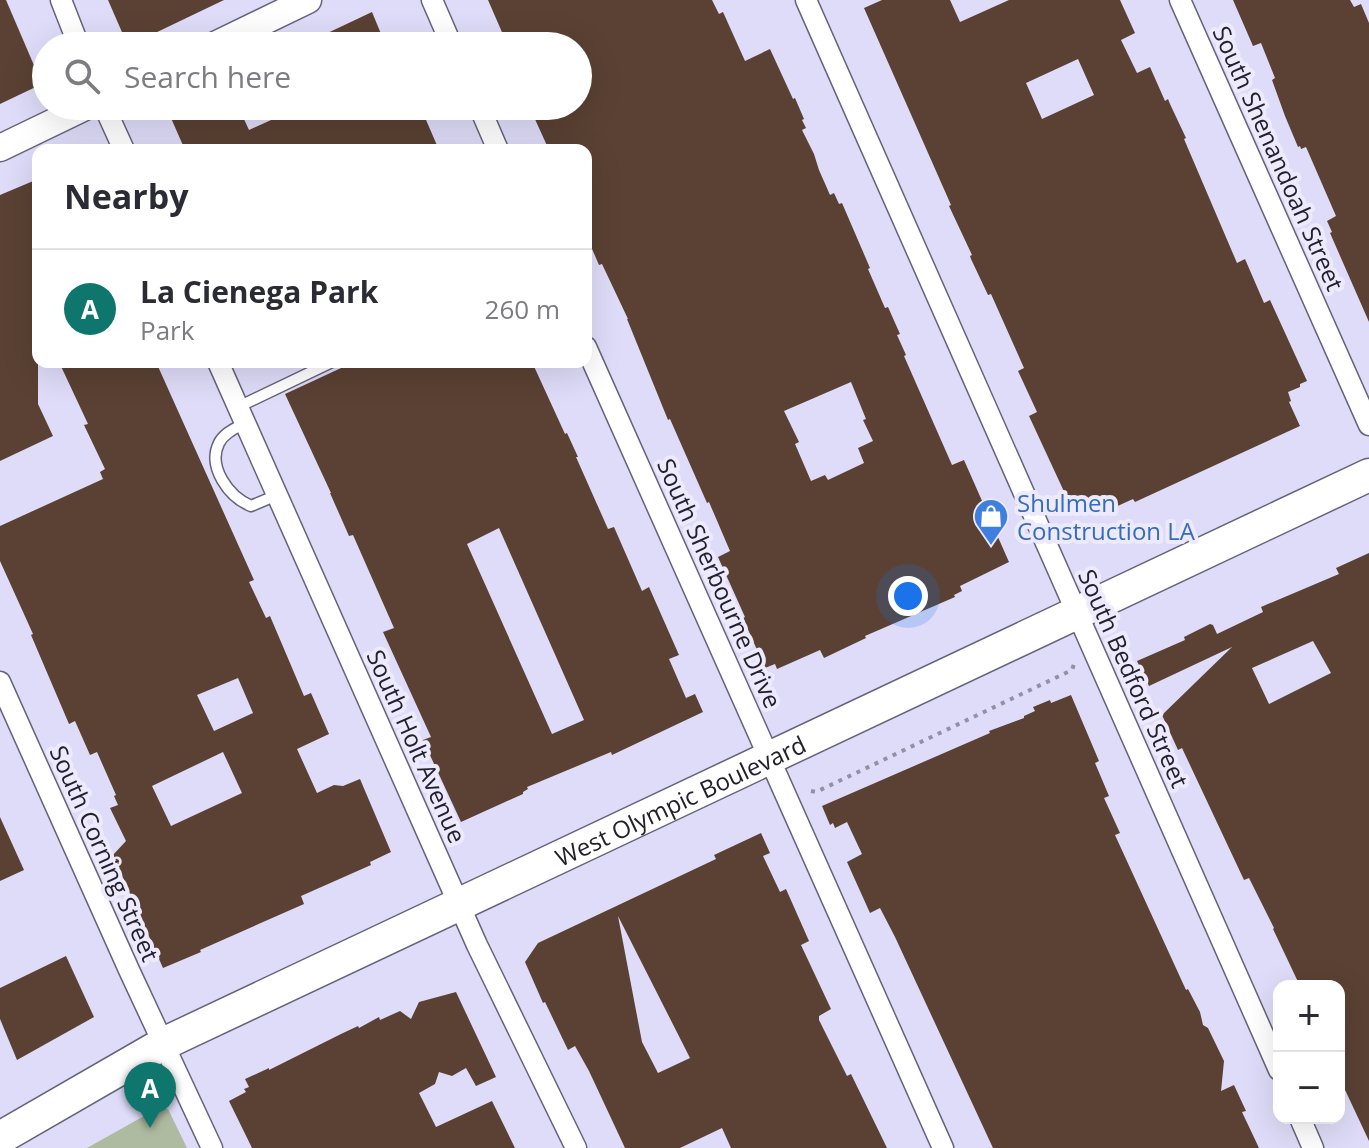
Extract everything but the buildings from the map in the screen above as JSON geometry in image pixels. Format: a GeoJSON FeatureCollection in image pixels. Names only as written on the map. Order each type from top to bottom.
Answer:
{"type":"FeatureCollection","features":[{"type":"Feature","properties":{"kind":"main road","name":"West Olympic Boulevard"},"geometry":{"type":"LineString","coordinates":[[0,1138],[163,1044],[1369,475]]}},
{"type":"Feature","properties":{"kind":"street"},"geometry":{"type":"LineString","coordinates":[[61,0],[74,32]]}},
{"type":"Feature","properties":{"kind":"street"},"geometry":{"type":"LineString","coordinates":[[242,32],[308,0]]}},
{"type":"Feature","properties":{"kind":"street"},"geometry":{"type":"LineString","coordinates":[[432,0],[446,32]]}},
{"type":"Feature","properties":{"kind":"street","name":"South Bedford Street"},"geometry":{"type":"LineString","coordinates":[[806,0],[1273,1056]]}},
{"type":"Feature","properties":{"kind":"street","name":"South Shenandoah Street"},"geometry":{"type":"LineString","coordinates":[[1180,0],[1369,425]]}},
{"type":"Feature","properties":{"kind":"street"},"geometry":{"type":"LineString","coordinates":[[0,148],[58,120]]}},
{"type":"Feature","properties":{"kind":"street"},"geometry":{"type":"LineString","coordinates":[[110,120],[121,144]]}},
{"type":"Feature","properties":{"kind":"street"},"geometry":{"type":"LineString","coordinates":[[485,120],[495,144]]}},
{"type":"Feature","properties":{"kind":"street","name":"South Sherbourne Drive"},"geometry":{"type":"LineString","coordinates":[[592,360],[943,1148]]}},
{"type":"Feature","properties":{"kind":"street","name":"South Holt Avenue"},"geometry":{"type":"LineString","coordinates":[[221,368],[459,904],[576,1148]]}},
{"type":"Feature","properties":{"kind":"street","name":"South Corning Street"},"geometry":{"type":"LineString","coordinates":[[0,682],[212,1148]]}},
{"type":"Feature","properties":{"kind":"street"},"geometry":{"type":"LineString","coordinates":[[1303,1124],[1313,1148]]}},
{"type":"Feature","properties":{"kind":"lane"},"geometry":{"type":"LineString","coordinates":[[277,495],[251,506],[241,502],[226,488],[219,474],[219,444],[242,415],[322,368]]}},
{"type":"Feature","properties":{"kind":"path"},"geometry":{"type":"LineString","coordinates":[[811,791],[816,792],[1072,670],[1074,664]]}},
{"type":"Feature","properties":{"kind":"green space"},"geometry":{"type":"Polygon","coordinates":[[[160,1107],[168,1109],[187,1148],[87,1148],[160,1107]]]}},
{"type":"Feature","properties":{"kind":"place","name":"Shulmen Construction LA"},"geometry":{"type":"Point","coordinates":[991,547]}},
{"type":"Feature","properties":{"kind":"place","name":"La Cienega Park"},"geometry":{"type":"Point","coordinates":[150,1128]}}]}
